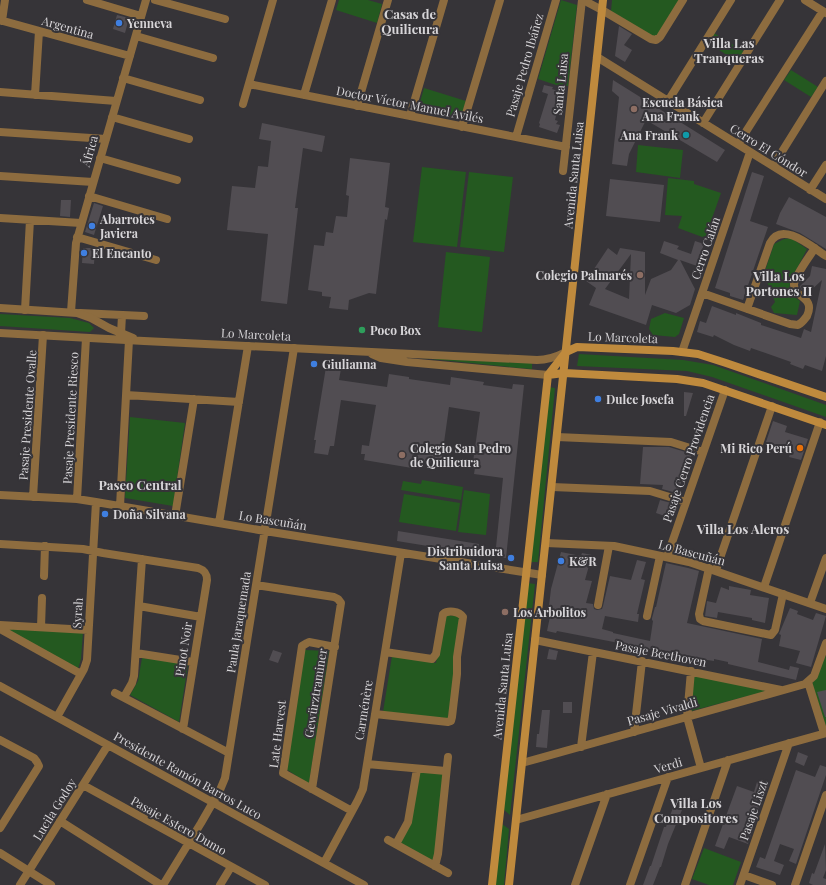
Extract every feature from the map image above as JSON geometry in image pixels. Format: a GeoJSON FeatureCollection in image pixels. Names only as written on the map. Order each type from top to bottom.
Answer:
{"type":"FeatureCollection","features":[{"type":"Feature","properties":{"kind":"main road","name":"Avenida Santa Luisa"},"geometry":{"type":"LineString","coordinates":[[509,885],[603,0]]}},
{"type":"Feature","properties":{"kind":"main road","name":"Lo Marcoleta"},"geometry":{"type":"LineString","coordinates":[[566,352],[577,347],[682,352],[712,358],[826,397]]}},
{"type":"Feature","properties":{"kind":"main road"},"geometry":{"type":"LineString","coordinates":[[548,375],[566,352]]}},
{"type":"Feature","properties":{"kind":"main road","name":"Lo Marcoleta"},"geometry":{"type":"LineString","coordinates":[[548,375],[564,373],[685,379],[725,390],[823,424]]}},
{"type":"Feature","properties":{"kind":"main road","name":"Avenida Santa Luisa"},"geometry":{"type":"LineString","coordinates":[[492,885],[548,375]]}},
{"type":"Feature","properties":{"kind":"street"},"geometry":{"type":"LineString","coordinates":[[1,20],[5,0]]}},
{"type":"Feature","properties":{"kind":"street"},"geometry":{"type":"LineString","coordinates":[[87,0],[141,16]]}},
{"type":"Feature","properties":{"kind":"street","name":"África"},"geometry":{"type":"LineString","coordinates":[[74,313],[74,255],[77,237],[146,0]]}},
{"type":"Feature","properties":{"kind":"street"},"geometry":{"type":"LineString","coordinates":[[155,0],[225,19]]}},
{"type":"Feature","properties":{"kind":"street"},"geometry":{"type":"LineString","coordinates":[[243,104],[274,0]]}},
{"type":"Feature","properties":{"kind":"street"},"geometry":{"type":"LineString","coordinates":[[304,95],[332,0]]}},
{"type":"Feature","properties":{"kind":"street"},"geometry":{"type":"LineString","coordinates":[[357,106],[388,0]]}},
{"type":"Feature","properties":{"kind":"street"},"geometry":{"type":"LineString","coordinates":[[410,116],[444,0]]}},
{"type":"Feature","properties":{"kind":"street"},"geometry":{"type":"LineString","coordinates":[[462,127],[500,0]]}},
{"type":"Feature","properties":{"kind":"street","name":"Pasaje Pedro Ibáñez"},"geometry":{"type":"LineString","coordinates":[[516,137],[556,0]]}},
{"type":"Feature","properties":{"kind":"street"},"geometry":{"type":"LineString","coordinates":[[582,0],[602,10],[650,39],[656,40],[660,37],[683,0]]}},
{"type":"Feature","properties":{"kind":"street","name":"Santa Luisa"},"geometry":{"type":"LineString","coordinates":[[563,171],[582,0]]}},
{"type":"Feature","properties":{"kind":"street"},"geometry":{"type":"LineString","coordinates":[[703,123],[780,0]]}},
{"type":"Feature","properties":{"kind":"street"},"geometry":{"type":"LineString","coordinates":[[738,144],[824,12],[805,0]]}},
{"type":"Feature","properties":{"kind":"street"},"geometry":{"type":"LineString","coordinates":[[668,101],[729,1]]}},
{"type":"Feature","properties":{"kind":"street","name":"Argentina"},"geometry":{"type":"LineString","coordinates":[[1,20],[130,56]]}},
{"type":"Feature","properties":{"kind":"street"},"geometry":{"type":"LineString","coordinates":[[35,95],[39,31]]}},
{"type":"Feature","properties":{"kind":"street"},"geometry":{"type":"LineString","coordinates":[[136,36],[213,58]]}},
{"type":"Feature","properties":{"kind":"street","name":"Cerro El Cóndor"},"geometry":{"type":"LineString","coordinates":[[597,57],[826,199]]}},
{"type":"Feature","properties":{"kind":"street"},"geometry":{"type":"LineString","coordinates":[[123,78],[200,100]]}},
{"type":"Feature","properties":{"kind":"street"},"geometry":{"type":"LineString","coordinates":[[773,166],[826,81]]}},
{"type":"Feature","properties":{"kind":"street","name":"Doctor Víctor Manuel Avilés"},"geometry":{"type":"LineString","coordinates":[[249,84],[566,147]]}},
{"type":"Feature","properties":{"kind":"street"},"geometry":{"type":"LineString","coordinates":[[0,92],[116,101]]}},
{"type":"Feature","properties":{"kind":"street"},"geometry":{"type":"LineString","coordinates":[[112,117],[189,139]]}},
{"type":"Feature","properties":{"kind":"street"},"geometry":{"type":"LineString","coordinates":[[0,132],[106,139]]}},
{"type":"Feature","properties":{"kind":"street","name":"Cerro Calán"},"geometry":{"type":"LineString","coordinates":[[682,352],[750,152]]}},
{"type":"Feature","properties":{"kind":"street"},"geometry":{"type":"LineString","coordinates":[[100,158],[176,180]]}},
{"type":"Feature","properties":{"kind":"street"},"geometry":{"type":"LineString","coordinates":[[810,190],[826,165]]}},
{"type":"Feature","properties":{"kind":"street"},"geometry":{"type":"LineString","coordinates":[[0,176],[93,182]]}},
{"type":"Feature","properties":{"kind":"street"},"geometry":{"type":"LineString","coordinates":[[89,196],[167,220]]}},
{"type":"Feature","properties":{"kind":"street"},"geometry":{"type":"LineString","coordinates":[[0,218],[81,223]]}},
{"type":"Feature","properties":{"kind":"street"},"geometry":{"type":"LineString","coordinates":[[25,310],[30,220]]}},
{"type":"Feature","properties":{"kind":"street"},"geometry":{"type":"LineString","coordinates":[[747,309],[770,243],[774,238],[780,234],[788,233],[826,256]]}},
{"type":"Feature","properties":{"kind":"street"},"geometry":{"type":"LineString","coordinates":[[77,237],[156,260]]}},
{"type":"Feature","properties":{"kind":"street"},"geometry":{"type":"LineString","coordinates":[[702,293],[790,324],[801,324],[807,315],[809,306],[807,300],[796,290],[794,284],[814,248]]}},
{"type":"Feature","properties":{"kind":"street","name":"Lo Marcoleta"},"geometry":{"type":"LineString","coordinates":[[0,308],[144,316]]}},
{"type":"Feature","properties":{"kind":"street","name":"Lo Marcoleta"},"geometry":{"type":"LineString","coordinates":[[74,313],[91,318],[121,334],[144,341]]}},
{"type":"Feature","properties":{"kind":"street"},"geometry":{"type":"LineString","coordinates":[[121,334],[122,315]]}},
{"type":"Feature","properties":{"kind":"street","name":"Lo Marcoleta"},"geometry":{"type":"LineString","coordinates":[[0,333],[546,360],[556,358],[566,352]]}},
{"type":"Feature","properties":{"kind":"street","name":"Pasaje Presidente Ovalle"},"geometry":{"type":"LineString","coordinates":[[33,497],[44,335]]}},
{"type":"Feature","properties":{"kind":"street","name":"Pasaje Presidente Riesco"},"geometry":{"type":"LineString","coordinates":[[77,499],[86,338]]}},
{"type":"Feature","properties":{"kind":"street"},"geometry":{"type":"LineString","coordinates":[[120,506],[130,340]]}},
{"type":"Feature","properties":{"kind":"street"},"geometry":{"type":"LineString","coordinates":[[219,523],[248,346]]}},
{"type":"Feature","properties":{"kind":"street","name":"Paula Jaraquemada"},"geometry":{"type":"LineString","coordinates":[[162,885],[189,843],[224,783],[294,348]]}},
{"type":"Feature","properties":{"kind":"street","name":"Lo Marcoleta"},"geometry":{"type":"LineString","coordinates":[[367,352],[381,358],[407,362],[548,375]]}},
{"type":"Feature","properties":{"kind":"street","name":"Pasaje Cerro Providencia"},"geometry":{"type":"LineString","coordinates":[[647,616],[663,556],[686,502],[725,390]]}},
{"type":"Feature","properties":{"kind":"street"},"geometry":{"type":"LineString","coordinates":[[126,395],[239,402]]}},
{"type":"Feature","properties":{"kind":"street"},"geometry":{"type":"LineString","coordinates":[[175,516],[194,399]]}},
{"type":"Feature","properties":{"kind":"street"},"geometry":{"type":"LineString","coordinates":[[772,406],[712,569],[699,614],[700,619],[703,621],[771,635],[775,630],[783,594]]}},
{"type":"Feature","properties":{"kind":"street"},"geometry":{"type":"LineString","coordinates":[[764,587],[823,424]]}},
{"type":"Feature","properties":{"kind":"street"},"geometry":{"type":"LineString","coordinates":[[557,436],[671,442],[703,452]]}},
{"type":"Feature","properties":{"kind":"street"},"geometry":{"type":"LineString","coordinates":[[552,487],[650,491],[686,502]]}},
{"type":"Feature","properties":{"kind":"street","name":"Lo Bascuñán"},"geometry":{"type":"LineString","coordinates":[[0,495],[77,499],[265,531],[542,575]]}},
{"type":"Feature","properties":{"kind":"street","name":"Syrah"},"geometry":{"type":"LineString","coordinates":[[57,717],[81,674],[87,660],[96,502]]}},
{"type":"Feature","properties":{"kind":"street","name":"Lo Bascuñán"},"geometry":{"type":"LineString","coordinates":[[546,543],[609,546],[663,556],[712,569],[826,609]]}},
{"type":"Feature","properties":{"kind":"street"},"geometry":{"type":"LineString","coordinates":[[0,550],[0,544],[46,546],[83,549],[142,559],[133,680],[124,698]]}},
{"type":"Feature","properties":{"kind":"street"},"geometry":{"type":"LineString","coordinates":[[44,576],[46,546]]}},
{"type":"Feature","properties":{"kind":"street"},"geometry":{"type":"LineString","coordinates":[[598,605],[609,546]]}},
{"type":"Feature","properties":{"kind":"street","name":"Carménère"},"geometry":{"type":"LineString","coordinates":[[324,863],[362,793],[401,553]]}},
{"type":"Feature","properties":{"kind":"street"},"geometry":{"type":"LineString","coordinates":[[810,603],[826,558]]}},
{"type":"Feature","properties":{"kind":"street","name":"Pinot Noir"},"geometry":{"type":"LineString","coordinates":[[142,559],[198,568],[205,573],[207,580],[183,729]]}},
{"type":"Feature","properties":{"kind":"street","name":"Gewürztraminer"},"geometry":{"type":"LineString","coordinates":[[256,585],[334,597],[340,601],[341,607],[312,789]]}},
{"type":"Feature","properties":{"kind":"street"},"geometry":{"type":"LineString","coordinates":[[41,628],[42,598]]}},
{"type":"Feature","properties":{"kind":"street"},"geometry":{"type":"LineString","coordinates":[[139,606],[201,617]]}},
{"type":"Feature","properties":{"kind":"street"},"geometry":{"type":"LineString","coordinates":[[375,714],[448,722],[451,721],[457,674],[457,657],[463,619],[462,615],[448,611],[444,613],[442,616],[436,654],[429,660],[385,652]]}},
{"type":"Feature","properties":{"kind":"street"},"geometry":{"type":"LineString","coordinates":[[0,625],[88,630]]}},
{"type":"Feature","properties":{"kind":"street"},"geometry":{"type":"LineString","coordinates":[[0,629],[81,674]]}},
{"type":"Feature","properties":{"kind":"street","name":"Pasaje Beethoven"},"geometry":{"type":"LineString","coordinates":[[535,640],[783,690]]}},
{"type":"Feature","properties":{"kind":"street","name":"Late Harvest"},"geometry":{"type":"LineString","coordinates":[[335,646],[309,642],[304,644],[283,773],[352,811]]}},
{"type":"Feature","properties":{"kind":"street"},"geometry":{"type":"LineString","coordinates":[[825,733],[808,682],[814,676],[826,643]]}},
{"type":"Feature","properties":{"kind":"street"},"geometry":{"type":"LineString","coordinates":[[581,747],[593,652]]}},
{"type":"Feature","properties":{"kind":"street"},"geometry":{"type":"LineString","coordinates":[[136,653],[193,662]]}},
{"type":"Feature","properties":{"kind":"street"},"geometry":{"type":"LineString","coordinates":[[634,732],[642,661]]}},
{"type":"Feature","properties":{"kind":"street"},"geometry":{"type":"LineString","coordinates":[[691,672],[687,717],[701,768]]}},
{"type":"Feature","properties":{"kind":"street","name":"Pasaje Vivaldi"},"geometry":{"type":"LineString","coordinates":[[522,763],[808,682]]}},
{"type":"Feature","properties":{"kind":"street","name":"Presidente Ramón Barros Luco"},"geometry":{"type":"LineString","coordinates":[[0,686],[364,885]]}},
{"type":"Feature","properties":{"kind":"street"},"geometry":{"type":"LineString","coordinates":[[116,693],[229,753]]}},
{"type":"Feature","properties":{"kind":"street","name":"Verdi"},"geometry":{"type":"LineString","coordinates":[[516,820],[825,733]]}},
{"type":"Feature","properties":{"kind":"street"},"geometry":{"type":"LineString","coordinates":[[0,740],[34,758],[38,764],[37,771],[0,828]]}},
{"type":"Feature","properties":{"kind":"street","name":"Pasaje Liszt"},"geometry":{"type":"LineString","coordinates":[[740,885],[789,743]]}},
{"type":"Feature","properties":{"kind":"street","name":"Lucila Godoy"},"geometry":{"type":"LineString","coordinates":[[20,885],[108,745]]}},
{"type":"Feature","properties":{"kind":"street"},"geometry":{"type":"LineString","coordinates":[[435,866],[438,854],[448,757]]}},
{"type":"Feature","properties":{"kind":"street"},"geometry":{"type":"LineString","coordinates":[[685,885],[728,760]]}},
{"type":"Feature","properties":{"kind":"street"},"geometry":{"type":"LineString","coordinates":[[367,764],[417,770],[446,771]]}},
{"type":"Feature","properties":{"kind":"street"},"geometry":{"type":"LineString","coordinates":[[396,844],[408,822],[417,770]]}},
{"type":"Feature","properties":{"kind":"street"},"geometry":{"type":"LineString","coordinates":[[630,885],[668,777]]}},
{"type":"Feature","properties":{"kind":"street","name":"Pasaje Estero Dumo"},"geometry":{"type":"LineString","coordinates":[[83,785],[265,885]]}},
{"type":"Feature","properties":{"kind":"street"},"geometry":{"type":"LineString","coordinates":[[575,885],[607,794]]}},
{"type":"Feature","properties":{"kind":"street"},"geometry":{"type":"LineString","coordinates":[[795,885],[826,795]]}},
{"type":"Feature","properties":{"kind":"street"},"geometry":{"type":"LineString","coordinates":[[60,821],[162,885]]}},
{"type":"Feature","properties":{"kind":"street"},"geometry":{"type":"LineString","coordinates":[[388,840],[448,873]]}},
{"type":"Feature","properties":{"kind":"street"},"geometry":{"type":"LineString","coordinates":[[0,853],[51,885]]}},
{"type":"Feature","properties":{"kind":"street"},"geometry":{"type":"LineString","coordinates":[[220,885],[231,867]]}},
{"type":"Feature","properties":{"kind":"street"},"geometry":{"type":"LineString","coordinates":[[744,875],[772,885]]}},
{"type":"Feature","properties":{"kind":"green space"},"geometry":{"type":"Polygon","coordinates":[[[339,0],[368,0],[382,4],[377,23],[336,10],[339,0]]]}},
{"type":"Feature","properties":{"kind":"green space"},"geometry":{"type":"Polygon","coordinates":[[[561,0],[577,5],[568,86],[559,86],[538,79],[561,0]]]}},
{"type":"Feature","properties":{"kind":"green space"},"geometry":{"type":"Polygon","coordinates":[[[612,0],[680,0],[659,34],[654,37],[611,11],[612,0]]]}},
{"type":"Feature","properties":{"kind":"green space"},"geometry":{"type":"Polygon","coordinates":[[[714,33],[745,52],[738,62],[708,43],[714,33]]]}},
{"type":"Feature","properties":{"kind":"green space"},"geometry":{"type":"Polygon","coordinates":[[[791,70],[818,87],[811,97],[784,80],[791,70]]]}},
{"type":"Feature","properties":{"kind":"green space"},"geometry":{"type":"Polygon","coordinates":[[[424,88],[466,101],[461,118],[418,109],[424,88]]]}},
{"type":"Feature","properties":{"kind":"green space"},"geometry":{"type":"Polygon","coordinates":[[[638,145],[683,150],[680,178],[636,172],[638,145]]]}},
{"type":"Feature","properties":{"kind":"green space"},"geometry":{"type":"Polygon","coordinates":[[[422,167],[466,172],[457,247],[413,242],[422,167]]]}},
{"type":"Feature","properties":{"kind":"green space"},"geometry":{"type":"Polygon","coordinates":[[[469,172],[513,177],[504,252],[460,247],[469,172]]]}},
{"type":"Feature","properties":{"kind":"green space"},"geometry":{"type":"Polygon","coordinates":[[[668,178],[694,181],[694,184],[721,193],[705,238],[678,228],[682,216],[665,215],[668,178]]]}},
{"type":"Feature","properties":{"kind":"green space"},"geometry":{"type":"Polygon","coordinates":[[[791,238],[807,249],[790,282],[789,293],[800,301],[797,315],[774,313],[771,307],[775,302],[764,274],[774,244],[784,239],[791,238]]]}},
{"type":"Feature","properties":{"kind":"green space"},"geometry":{"type":"Polygon","coordinates":[[[446,252],[490,257],[482,332],[438,327],[446,252]]]}},
{"type":"Feature","properties":{"kind":"green space"},"geometry":{"type":"Polygon","coordinates":[[[665,313],[684,318],[679,334],[675,337],[653,335],[649,329],[651,319],[665,313]]]}},
{"type":"Feature","properties":{"kind":"green space"},"geometry":{"type":"Polygon","coordinates":[[[0,314],[70,318],[89,323],[94,328],[90,332],[0,326],[0,314]]]}},
{"type":"Feature","properties":{"kind":"green space"},"geometry":{"type":"Polygon","coordinates":[[[579,354],[683,360],[713,365],[826,405],[826,417],[712,377],[687,371],[577,366],[579,354]]]}},
{"type":"Feature","properties":{"kind":"green space"},"geometry":{"type":"Polygon","coordinates":[[[421,358],[532,363],[532,369],[519,368],[421,358]]]}},
{"type":"Feature","properties":{"kind":"green space"},"geometry":{"type":"Polygon","coordinates":[[[548,387],[555,388],[538,562],[530,562],[548,387]]]}},
{"type":"Feature","properties":{"kind":"green space"},"geometry":{"type":"Polygon","coordinates":[[[130,417],[185,423],[173,506],[125,498],[130,417]]]}},
{"type":"Feature","properties":{"kind":"green space"},"geometry":{"type":"Polygon","coordinates":[[[422,480],[463,487],[461,500],[401,490],[403,481],[421,484],[422,480]]]}},
{"type":"Feature","properties":{"kind":"green space"},"geometry":{"type":"Polygon","coordinates":[[[464,490],[490,494],[486,535],[458,532],[464,490]]]}},
{"type":"Feature","properties":{"kind":"green space"},"geometry":{"type":"Polygon","coordinates":[[[404,494],[460,503],[456,531],[399,522],[404,494]]]}},
{"type":"Feature","properties":{"kind":"green space"},"geometry":{"type":"Polygon","coordinates":[[[528,583],[535,584],[510,815],[503,809],[528,583]]]}},
{"type":"Feature","properties":{"kind":"green space"},"geometry":{"type":"Polygon","coordinates":[[[444,615],[460,616],[448,719],[383,712],[392,656],[436,663],[444,615]]]}},
{"type":"Feature","properties":{"kind":"green space"},"geometry":{"type":"Polygon","coordinates":[[[6,627],[83,632],[81,659],[78,669],[6,630],[6,627]]]}},
{"type":"Feature","properties":{"kind":"green space"},"geometry":{"type":"Polygon","coordinates":[[[305,650],[329,651],[309,784],[286,769],[305,650]]]}},
{"type":"Feature","properties":{"kind":"green space"},"geometry":{"type":"Polygon","coordinates":[[[826,655],[826,728],[812,684],[826,655]]]}},
{"type":"Feature","properties":{"kind":"green space"},"geometry":{"type":"Polygon","coordinates":[[[142,658],[188,664],[179,722],[130,695],[138,681],[142,658]]]}},
{"type":"Feature","properties":{"kind":"green space"},"geometry":{"type":"Polygon","coordinates":[[[694,674],[767,691],[691,711],[694,674]]]}},
{"type":"Feature","properties":{"kind":"green space"},"geometry":{"type":"Polygon","coordinates":[[[419,772],[443,774],[435,857],[433,861],[403,846],[401,842],[419,772]]]}},
{"type":"Feature","properties":{"kind":"green space"},"geometry":{"type":"Polygon","coordinates":[[[502,824],[509,829],[504,885],[495,885],[502,824]]]}},
{"type":"Feature","properties":{"kind":"green space"},"geometry":{"type":"Polygon","coordinates":[[[704,848],[741,862],[733,885],[709,885],[692,879],[704,848]]]}},
{"type":"Feature","properties":{"kind":"building"},"geometry":{"type":"Polygon","coordinates":[[[117,15],[129,18],[125,33],[113,29],[117,15]]]}},
{"type":"Feature","properties":{"kind":"building"},"geometry":{"type":"Polygon","coordinates":[[[619,26],[632,34],[624,45],[632,50],[625,62],[615,56],[619,26]]]}},
{"type":"Feature","properties":{"kind":"building","name":"Ana Frank"},"geometry":{"type":"Polygon","coordinates":[[[613,80],[725,150],[717,162],[646,120],[629,154],[627,166],[612,164],[619,97],[612,91],[613,80]]]}},
{"type":"Feature","properties":{"kind":"building"},"geometry":{"type":"Polygon","coordinates":[[[544,85],[553,87],[552,89],[558,91],[557,93],[561,95],[555,120],[558,121],[556,124],[560,125],[557,133],[539,127],[548,94],[542,92],[544,85]]]}},
{"type":"Feature","properties":{"kind":"building"},"geometry":{"type":"Polygon","coordinates":[[[262,123],[325,136],[322,152],[303,148],[295,208],[298,208],[287,304],[261,301],[268,234],[227,230],[232,186],[255,188],[258,166],[268,167],[271,141],[259,139],[262,123]]]}},
{"type":"Feature","properties":{"kind":"building"},"geometry":{"type":"Polygon","coordinates":[[[350,158],[390,163],[385,207],[389,208],[387,220],[385,219],[376,294],[369,293],[349,300],[348,310],[329,308],[331,297],[322,296],[322,292],[308,290],[314,245],[324,246],[326,232],[333,233],[336,216],[347,217],[349,196],[346,195],[350,158]]]}},
{"type":"Feature","properties":{"kind":"building"},"geometry":{"type":"Polygon","coordinates":[[[752,172],[764,176],[750,221],[768,227],[743,300],[730,296],[730,293],[715,288],[752,172]]]}},
{"type":"Feature","properties":{"kind":"building"},"geometry":{"type":"Polygon","coordinates":[[[610,179],[664,185],[660,222],[606,216],[610,179]]]}},
{"type":"Feature","properties":{"kind":"building"},"geometry":{"type":"Polygon","coordinates":[[[789,197],[826,217],[826,249],[800,233],[776,224],[789,197]]]}},
{"type":"Feature","properties":{"kind":"building"},"geometry":{"type":"Polygon","coordinates":[[[61,200],[71,200],[70,217],[60,216],[61,200]]]}},
{"type":"Feature","properties":{"kind":"building"},"geometry":{"type":"Polygon","coordinates":[[[94,203],[103,206],[94,235],[85,232],[94,203]]]}},
{"type":"Feature","properties":{"kind":"building"},"geometry":{"type":"Polygon","coordinates":[[[664,241],[679,246],[677,249],[691,254],[695,241],[704,244],[697,266],[680,260],[695,289],[690,305],[676,313],[652,305],[646,325],[589,305],[596,288],[586,281],[608,248],[617,255],[620,248],[645,252],[645,295],[651,279],[671,270],[678,260],[660,253],[664,241]],[[631,254],[605,289],[629,299],[631,254]]]}},
{"type":"Feature","properties":{"kind":"building"},"geometry":{"type":"Polygon","coordinates":[[[83,248],[95,248],[94,264],[82,263],[83,248]]]}},
{"type":"Feature","properties":{"kind":"building"},"geometry":{"type":"Polygon","coordinates":[[[812,266],[826,269],[826,356],[822,371],[805,365],[803,369],[790,364],[791,362],[751,348],[750,351],[714,335],[713,337],[697,332],[700,321],[706,323],[712,306],[736,315],[736,313],[761,323],[761,325],[801,338],[804,329],[811,332],[822,280],[807,294],[801,289],[800,286],[810,276],[812,266]]]}},
{"type":"Feature","properties":{"kind":"building"},"geometry":{"type":"Polygon","coordinates":[[[326,367],[341,369],[339,380],[387,387],[389,374],[409,377],[409,379],[450,385],[451,377],[484,382],[483,385],[512,389],[513,384],[524,385],[506,558],[495,557],[503,478],[474,474],[476,462],[473,462],[480,412],[449,407],[441,464],[413,460],[412,468],[364,460],[365,454],[361,454],[362,445],[369,446],[376,405],[341,400],[334,446],[330,446],[328,455],[314,453],[316,440],[314,440],[326,367]]]}},
{"type":"Feature","properties":{"kind":"building"},"geometry":{"type":"Polygon","coordinates":[[[684,392],[693,393],[686,416],[684,416],[684,392]]]}},
{"type":"Feature","properties":{"kind":"building"},"geometry":{"type":"Polygon","coordinates":[[[773,421],[787,426],[785,432],[808,439],[801,460],[789,457],[791,451],[766,442],[773,421]]]}},
{"type":"Feature","properties":{"kind":"building"},"geometry":{"type":"Polygon","coordinates":[[[643,447],[669,447],[692,454],[684,480],[682,480],[677,493],[662,489],[663,485],[640,484],[643,447]]]}},
{"type":"Feature","properties":{"kind":"building"},"geometry":{"type":"Polygon","coordinates":[[[660,500],[675,504],[671,518],[656,513],[660,500]]]}},
{"type":"Feature","properties":{"kind":"building"},"geometry":{"type":"Polygon","coordinates":[[[398,531],[479,544],[477,554],[397,541],[398,531]]]}},
{"type":"Feature","properties":{"kind":"building"},"geometry":{"type":"Polygon","coordinates":[[[561,552],[581,556],[582,553],[592,555],[585,580],[592,581],[586,603],[593,604],[594,609],[597,610],[602,609],[610,576],[631,580],[637,560],[646,562],[641,579],[645,580],[637,614],[639,614],[638,622],[605,616],[602,629],[613,633],[650,641],[653,621],[652,618],[666,563],[699,571],[687,623],[762,639],[758,662],[789,670],[790,666],[799,668],[796,680],[728,664],[728,662],[714,659],[714,661],[701,659],[663,650],[650,649],[557,631],[556,633],[547,631],[552,607],[549,606],[551,589],[561,552]]]}},
{"type":"Feature","properties":{"kind":"building"},"geometry":{"type":"Polygon","coordinates":[[[729,586],[751,590],[750,595],[769,598],[765,623],[752,620],[752,618],[718,612],[717,618],[705,616],[707,601],[716,603],[721,587],[729,590],[729,586]]]}},
{"type":"Feature","properties":{"kind":"building"},"geometry":{"type":"Polygon","coordinates":[[[790,608],[798,611],[797,614],[813,620],[816,613],[826,616],[811,667],[796,663],[800,651],[779,646],[781,635],[779,634],[790,608]]]}},
{"type":"Feature","properties":{"kind":"building"},"geometry":{"type":"Polygon","coordinates":[[[549,649],[558,651],[556,660],[547,659],[549,649]]]}},
{"type":"Feature","properties":{"kind":"building"},"geometry":{"type":"Polygon","coordinates":[[[273,650],[282,653],[278,663],[269,660],[273,650]]]}},
{"type":"Feature","properties":{"kind":"building"},"geometry":{"type":"Polygon","coordinates":[[[826,690],[826,717],[825,717],[817,692],[826,690]]]}},
{"type":"Feature","properties":{"kind":"building"},"geometry":{"type":"Polygon","coordinates":[[[563,702],[572,702],[572,713],[563,713],[563,702]]]}},
{"type":"Feature","properties":{"kind":"building"},"geometry":{"type":"Polygon","coordinates":[[[542,710],[550,710],[547,748],[536,747],[542,710]]]}},
{"type":"Feature","properties":{"kind":"building"},"geometry":{"type":"Polygon","coordinates":[[[798,752],[808,756],[804,766],[795,762],[798,752]]]}},
{"type":"Feature","properties":{"kind":"building"},"geometry":{"type":"Polygon","coordinates":[[[820,765],[826,767],[826,775],[796,864],[789,861],[794,849],[780,844],[774,861],[784,865],[780,875],[756,867],[760,857],[765,859],[796,770],[815,777],[820,765]]]}},
{"type":"Feature","properties":{"kind":"building"},"geometry":{"type":"Polygon","coordinates":[[[757,782],[766,786],[748,844],[729,837],[724,849],[715,846],[737,786],[754,792],[757,782]]]}},
{"type":"Feature","properties":{"kind":"building"},"geometry":{"type":"Polygon","coordinates":[[[675,802],[684,805],[668,844],[661,867],[653,885],[643,885],[664,827],[666,827],[675,802]]]}},
{"type":"Feature","properties":{"kind":"building"},"geometry":{"type":"Polygon","coordinates":[[[825,844],[826,870],[823,878],[826,879],[826,885],[813,885],[809,883],[812,873],[814,874],[825,844]]]}},
{"type":"Feature","properties":{"kind":"place","name":"Yenneva"},"geometry":{"type":"Point","coordinates":[119,23]}},
{"type":"Feature","properties":{"kind":"place","name":"Escuela Básica Ana Frank"},"geometry":{"type":"Point","coordinates":[634,109]}},
{"type":"Feature","properties":{"kind":"place","name":"Ana Frank"},"geometry":{"type":"Point","coordinates":[686,135]}},
{"type":"Feature","properties":{"kind":"place","name":"Abarrotes Javiera"},"geometry":{"type":"Point","coordinates":[92,226]}},
{"type":"Feature","properties":{"kind":"place","name":"El Encanto"},"geometry":{"type":"Point","coordinates":[84,253]}},
{"type":"Feature","properties":{"kind":"place","name":"Colegio Palmarés"},"geometry":{"type":"Point","coordinates":[640,275]}},
{"type":"Feature","properties":{"kind":"place","name":"Poco Box"},"geometry":{"type":"Point","coordinates":[362,330]}},
{"type":"Feature","properties":{"kind":"place","name":"Giulianna"},"geometry":{"type":"Point","coordinates":[314,364]}},
{"type":"Feature","properties":{"kind":"place","name":"Dulce Josefa"},"geometry":{"type":"Point","coordinates":[598,399]}},
{"type":"Feature","properties":{"kind":"place","name":"Mi Rico Perú"},"geometry":{"type":"Point","coordinates":[800,448]}},
{"type":"Feature","properties":{"kind":"place","name":"Colegio San Pedro de Quilicura"},"geometry":{"type":"Point","coordinates":[402,455]}},
{"type":"Feature","properties":{"kind":"place","name":"Doña Silvana"},"geometry":{"type":"Point","coordinates":[105,514]}},
{"type":"Feature","properties":{"kind":"place","name":"Distribuidora Santa Luisa"},"geometry":{"type":"Point","coordinates":[511,558]}},
{"type":"Feature","properties":{"kind":"place","name":"K&R"},"geometry":{"type":"Point","coordinates":[561,561]}},
{"type":"Feature","properties":{"kind":"place","name":"Los Arbolitos"},"geometry":{"type":"Point","coordinates":[505,612]}},
{"type":"Feature","properties":{"kind":"district","name":"Casas de Quilicura"},"geometry":{"type":"Point","coordinates":[410,20]}},
{"type":"Feature","properties":{"kind":"district","name":"Villa Las Tranqueras"},"geometry":{"type":"Point","coordinates":[729,50]}},
{"type":"Feature","properties":{"kind":"district","name":"Villa Los Portones II"},"geometry":{"type":"Point","coordinates":[779,282]}},
{"type":"Feature","properties":{"kind":"district","name":"Paseo Central"},"geometry":{"type":"Point","coordinates":[140,484]}},
{"type":"Feature","properties":{"kind":"district","name":"Villa Los Aleros"},"geometry":{"type":"Point","coordinates":[743,528]}},
{"type":"Feature","properties":{"kind":"district","name":"Villa Los Compositores"},"geometry":{"type":"Point","coordinates":[696,810]}}]}
